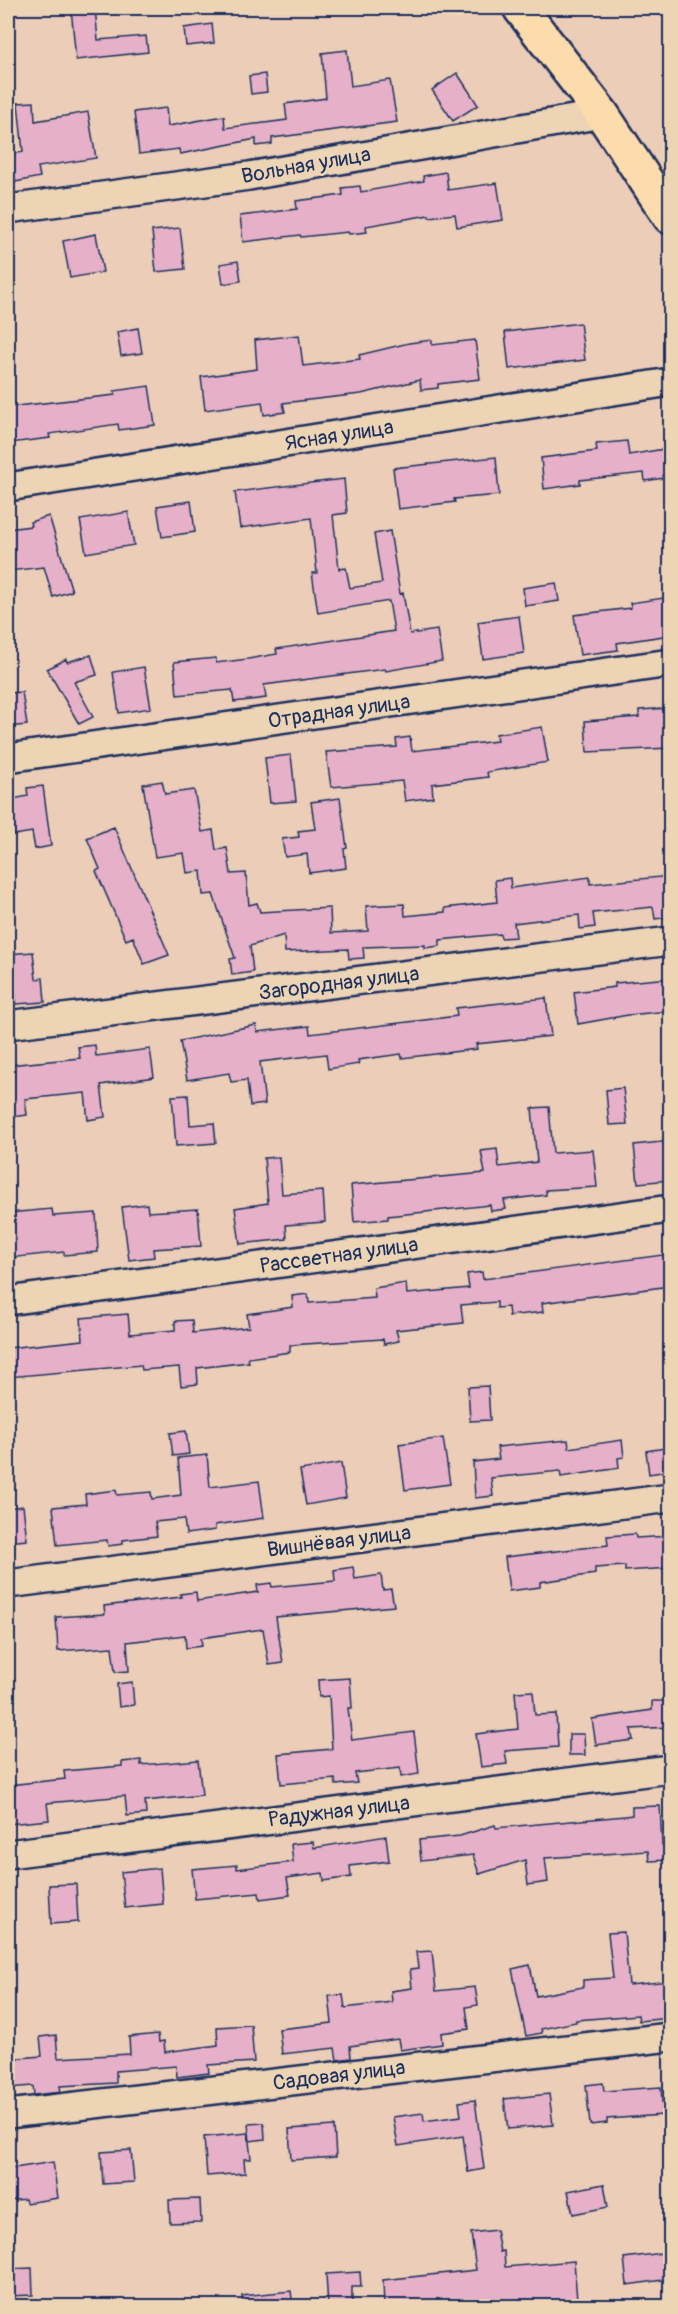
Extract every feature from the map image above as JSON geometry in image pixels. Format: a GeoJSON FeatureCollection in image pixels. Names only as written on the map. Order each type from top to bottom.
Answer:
{"type":"FeatureCollection","features":[{"type":"Feature","properties":{"kind":"main road"},"geometry":{"type":"LineString","coordinates":[[520,8],[602,114],[670,217]]}},
{"type":"Feature","properties":{"kind":"street","name":"Вольная улица"},"geometry":{"type":"LineString","coordinates":[[8,208],[249,176],[602,114]]}},
{"type":"Feature","properties":{"kind":"street","name":"Ясная улица"},"geometry":{"type":"LineString","coordinates":[[8,487],[670,382]]}},
{"type":"Feature","properties":{"kind":"street","name":"Отрадная улица"},"geometry":{"type":"LineString","coordinates":[[8,758],[670,663]]}},
{"type":"Feature","properties":{"kind":"street","name":"Загородная улица"},"geometry":{"type":"LineString","coordinates":[[8,1025],[670,941]]}},
{"type":"Feature","properties":{"kind":"street","name":"Рассветная улица"},"geometry":{"type":"LineString","coordinates":[[8,1301],[670,1209]]}},
{"type":"Feature","properties":{"kind":"street","name":"Вишнёвая улица"},"geometry":{"type":"LineString","coordinates":[[8,1584],[670,1498]]}},
{"type":"Feature","properties":{"kind":"street","name":"Радужная улица"},"geometry":{"type":"LineString","coordinates":[[8,1854],[670,1769]]}},
{"type":"Feature","properties":{"kind":"street","name":"Садовая улица"},"geometry":{"type":"LineString","coordinates":[[8,2114],[670,2037]]}},
{"type":"Feature","properties":{"kind":"building"},"geometry":{"type":"Polygon","coordinates":[[[71,8],[95,8],[98,40],[146,36],[148,52],[76,60],[71,8]]]}},
{"type":"Feature","properties":{"kind":"building"},"geometry":{"type":"Polygon","coordinates":[[[212,24],[214,43],[186,46],[184,28],[212,24]]]}},
{"type":"Feature","properties":{"kind":"building"},"geometry":{"type":"Polygon","coordinates":[[[347,50],[351,86],[390,80],[397,122],[272,138],[272,144],[256,146],[256,139],[180,154],[179,149],[139,154],[134,112],[166,108],[168,126],[224,116],[225,128],[287,120],[285,104],[326,98],[322,53],[347,50]]]}},
{"type":"Feature","properties":{"kind":"building"},"geometry":{"type":"Polygon","coordinates":[[[457,73],[478,105],[453,121],[432,90],[457,73]]]}},
{"type":"Feature","properties":{"kind":"building"},"geometry":{"type":"Polygon","coordinates":[[[265,74],[267,92],[251,94],[249,76],[265,74]]]}},
{"type":"Feature","properties":{"kind":"building"},"geometry":{"type":"Polygon","coordinates":[[[34,102],[35,121],[88,112],[96,158],[38,167],[40,177],[15,182],[10,154],[23,152],[18,103],[34,102]]]}},
{"type":"Feature","properties":{"kind":"building"},"geometry":{"type":"Polygon","coordinates":[[[446,172],[448,190],[497,183],[503,220],[457,227],[455,214],[429,217],[429,215],[366,226],[367,232],[301,237],[300,235],[243,242],[240,216],[297,209],[296,201],[343,195],[342,188],[360,186],[361,192],[424,181],[423,176],[446,172]]]}},
{"type":"Feature","properties":{"kind":"building"},"geometry":{"type":"Polygon","coordinates":[[[180,228],[185,269],[156,272],[152,231],[180,228]]]}},
{"type":"Feature","properties":{"kind":"building"},"geometry":{"type":"Polygon","coordinates":[[[96,234],[103,272],[70,278],[63,241],[96,234]]]}},
{"type":"Feature","properties":{"kind":"building"},"geometry":{"type":"Polygon","coordinates":[[[238,261],[241,281],[223,284],[220,264],[238,261]]]}},
{"type":"Feature","properties":{"kind":"building"},"geometry":{"type":"Polygon","coordinates":[[[580,323],[585,360],[509,369],[505,332],[580,323]]]}},
{"type":"Feature","properties":{"kind":"building"},"geometry":{"type":"Polygon","coordinates":[[[138,328],[142,353],[121,356],[117,332],[138,328]]]}},
{"type":"Feature","properties":{"kind":"building"},"geometry":{"type":"Polygon","coordinates":[[[299,335],[303,366],[360,359],[359,355],[409,343],[432,340],[432,345],[475,340],[480,379],[438,384],[438,388],[421,390],[420,380],[361,394],[283,403],[285,412],[264,415],[262,402],[205,410],[201,377],[257,369],[255,340],[299,335]]]}},
{"type":"Feature","properties":{"kind":"building"},"geometry":{"type":"Polygon","coordinates":[[[149,386],[155,425],[119,430],[118,424],[49,434],[50,438],[10,443],[8,407],[115,395],[114,391],[149,386]]]}},
{"type":"Feature","properties":{"kind":"building"},"geometry":{"type":"Polygon","coordinates":[[[627,441],[629,455],[670,448],[670,477],[645,481],[644,473],[580,480],[580,484],[544,489],[541,458],[597,451],[596,444],[627,441]]]}},
{"type":"Feature","properties":{"kind":"building"},"geometry":{"type":"Polygon","coordinates":[[[496,457],[499,495],[454,499],[455,502],[398,509],[393,468],[496,457]]]}},
{"type":"Feature","properties":{"kind":"building"},"geometry":{"type":"Polygon","coordinates":[[[344,479],[347,513],[333,515],[339,569],[346,568],[350,588],[382,583],[374,534],[390,531],[400,594],[403,593],[410,634],[437,630],[442,661],[386,671],[385,669],[264,685],[266,698],[234,702],[232,690],[177,695],[174,662],[216,658],[216,663],[248,659],[277,654],[276,649],[394,631],[389,601],[318,613],[312,573],[317,573],[311,518],[240,528],[235,492],[344,479]]]}},
{"type":"Feature","properties":{"kind":"building"},"geometry":{"type":"Polygon","coordinates":[[[191,501],[195,532],[162,537],[157,506],[191,501]]]}},
{"type":"Feature","properties":{"kind":"building"},"geometry":{"type":"Polygon","coordinates":[[[128,512],[134,545],[86,553],[80,520],[128,512]]]}},
{"type":"Feature","properties":{"kind":"building"},"geometry":{"type":"Polygon","coordinates":[[[49,516],[72,591],[53,597],[44,567],[8,571],[8,529],[31,526],[30,522],[49,516]]]}},
{"type":"Feature","properties":{"kind":"building"},"geometry":{"type":"Polygon","coordinates":[[[556,583],[559,601],[525,606],[523,588],[556,583]]]}},
{"type":"Feature","properties":{"kind":"building"},"geometry":{"type":"Polygon","coordinates":[[[670,597],[670,635],[617,643],[618,650],[580,655],[574,615],[631,608],[630,603],[670,597]]]}},
{"type":"Feature","properties":{"kind":"building"},"geometry":{"type":"Polygon","coordinates":[[[519,616],[524,653],[483,659],[478,622],[519,616]]]}},
{"type":"Feature","properties":{"kind":"building"},"geometry":{"type":"Polygon","coordinates":[[[91,655],[97,675],[74,682],[93,717],[79,724],[47,669],[66,659],[67,662],[91,655]]]}},
{"type":"Feature","properties":{"kind":"building"},"geometry":{"type":"Polygon","coordinates":[[[144,667],[151,708],[119,713],[113,672],[144,667]]]}},
{"type":"Feature","properties":{"kind":"building"},"geometry":{"type":"Polygon","coordinates":[[[22,692],[27,725],[8,727],[8,693],[22,692]]]}},
{"type":"Feature","properties":{"kind":"building"},"geometry":{"type":"Polygon","coordinates":[[[670,708],[670,748],[587,752],[585,721],[639,717],[639,710],[670,708]]]}},
{"type":"Feature","properties":{"kind":"building"},"geometry":{"type":"Polygon","coordinates":[[[542,727],[548,762],[487,772],[488,777],[432,784],[433,797],[405,801],[402,781],[331,787],[326,752],[397,747],[396,739],[410,737],[412,751],[497,741],[496,734],[542,727]]]}},
{"type":"Feature","properties":{"kind":"building"},"geometry":{"type":"Polygon","coordinates":[[[291,755],[296,801],[270,803],[265,758],[291,755]]]}},
{"type":"Feature","properties":{"kind":"building"},"geometry":{"type":"Polygon","coordinates":[[[162,781],[165,794],[194,790],[202,832],[213,830],[216,850],[227,848],[231,874],[246,873],[249,905],[257,903],[260,912],[330,908],[331,933],[368,931],[366,906],[404,904],[405,916],[445,912],[445,908],[497,902],[495,880],[510,878],[511,888],[590,877],[590,884],[670,876],[670,917],[655,919],[653,907],[593,913],[595,927],[580,929],[579,915],[514,923],[516,937],[501,938],[500,934],[440,940],[440,946],[425,948],[425,945],[363,947],[364,958],[349,959],[348,949],[285,952],[284,935],[250,946],[253,972],[232,975],[230,959],[235,958],[213,894],[203,895],[201,871],[187,873],[184,853],[155,857],[143,784],[162,781]]]}},
{"type":"Feature","properties":{"kind":"building"},"geometry":{"type":"Polygon","coordinates":[[[43,786],[51,846],[35,849],[32,832],[8,836],[8,800],[28,796],[27,788],[43,786]]]}},
{"type":"Feature","properties":{"kind":"building"},"geometry":{"type":"Polygon","coordinates":[[[340,798],[347,848],[344,849],[346,868],[309,873],[307,854],[285,857],[282,839],[299,837],[298,831],[315,829],[311,802],[340,798]]]}},
{"type":"Feature","properties":{"kind":"building"},"geometry":{"type":"Polygon","coordinates":[[[114,827],[169,955],[144,964],[133,937],[126,940],[96,871],[100,869],[87,838],[114,827]]]}},
{"type":"Feature","properties":{"kind":"building"},"geometry":{"type":"Polygon","coordinates":[[[33,952],[36,979],[43,978],[45,1002],[16,1004],[15,987],[8,987],[8,954],[33,952]]]}},
{"type":"Feature","properties":{"kind":"building"},"geometry":{"type":"Polygon","coordinates":[[[670,978],[670,1011],[628,1015],[578,1024],[574,992],[615,987],[615,983],[670,978]]]}},
{"type":"Feature","properties":{"kind":"building"},"geometry":{"type":"Polygon","coordinates":[[[546,998],[551,1036],[476,1044],[477,1049],[402,1058],[401,1054],[358,1060],[359,1064],[328,1069],[326,1054],[260,1062],[265,1104],[250,1106],[247,1080],[231,1082],[229,1073],[187,1080],[180,1041],[256,1025],[257,1032],[309,1026],[310,1034],[457,1016],[456,1008],[546,998]]]}},
{"type":"Feature","properties":{"kind":"building"},"geometry":{"type":"Polygon","coordinates":[[[95,1045],[96,1056],[150,1049],[154,1077],[101,1085],[105,1117],[88,1120],[85,1093],[25,1099],[27,1115],[12,1117],[8,1065],[80,1058],[78,1047],[95,1045]]]}},
{"type":"Feature","properties":{"kind":"building"},"geometry":{"type":"Polygon","coordinates":[[[623,1088],[627,1124],[609,1125],[606,1090],[623,1088]]]}},
{"type":"Feature","properties":{"kind":"building"},"geometry":{"type":"Polygon","coordinates":[[[188,1095],[190,1125],[214,1123],[216,1143],[176,1146],[172,1096],[188,1095]]]}},
{"type":"Feature","properties":{"kind":"building"},"geometry":{"type":"Polygon","coordinates":[[[549,1107],[553,1153],[593,1150],[597,1187],[546,1190],[546,1195],[504,1200],[506,1209],[491,1211],[490,1205],[354,1222],[351,1185],[485,1173],[481,1151],[497,1149],[499,1167],[537,1162],[532,1108],[549,1107]]]}},
{"type":"Feature","properties":{"kind":"building"},"geometry":{"type":"Polygon","coordinates":[[[670,1141],[670,1180],[638,1183],[634,1145],[670,1141]]]}},
{"type":"Feature","properties":{"kind":"building"},"geometry":{"type":"Polygon","coordinates":[[[279,1157],[282,1194],[323,1191],[325,1222],[286,1225],[287,1239],[240,1244],[235,1208],[268,1203],[264,1158],[279,1157]]]}},
{"type":"Feature","properties":{"kind":"building"},"geometry":{"type":"Polygon","coordinates":[[[147,1204],[148,1212],[198,1209],[201,1246],[153,1249],[154,1257],[129,1260],[122,1207],[147,1204]]]}},
{"type":"Feature","properties":{"kind":"building"},"geometry":{"type":"Polygon","coordinates":[[[52,1209],[53,1216],[96,1213],[98,1252],[64,1255],[64,1252],[8,1258],[8,1213],[52,1209]]]}},
{"type":"Feature","properties":{"kind":"building"},"geometry":{"type":"Polygon","coordinates":[[[670,1254],[670,1286],[542,1303],[543,1312],[509,1316],[508,1307],[497,1308],[497,1302],[461,1305],[463,1323],[396,1330],[399,1341],[384,1344],[383,1339],[290,1345],[290,1352],[248,1358],[249,1362],[197,1368],[198,1384],[181,1386],[179,1367],[142,1370],[141,1365],[8,1377],[8,1348],[83,1340],[81,1318],[128,1314],[130,1334],[175,1330],[175,1321],[192,1320],[193,1333],[249,1327],[247,1314],[293,1307],[292,1296],[308,1294],[309,1303],[375,1298],[374,1288],[406,1283],[407,1294],[469,1288],[467,1274],[482,1272],[483,1279],[670,1254]]]}},
{"type":"Feature","properties":{"kind":"building"},"geometry":{"type":"Polygon","coordinates":[[[488,1386],[490,1420],[470,1421],[468,1387],[488,1386]]]}},
{"type":"Feature","properties":{"kind":"building"},"geometry":{"type":"Polygon","coordinates":[[[186,1431],[189,1454],[173,1456],[170,1433],[186,1431]]]}},
{"type":"Feature","properties":{"kind":"building"},"geometry":{"type":"Polygon","coordinates":[[[443,1438],[450,1484],[405,1490],[399,1444],[443,1438]]]}},
{"type":"Feature","properties":{"kind":"building"},"geometry":{"type":"Polygon","coordinates":[[[568,1440],[569,1448],[622,1440],[624,1457],[618,1458],[619,1468],[561,1477],[560,1471],[491,1478],[493,1496],[475,1498],[473,1462],[499,1459],[497,1447],[568,1440]]]}},
{"type":"Feature","properties":{"kind":"building"},"geometry":{"type":"Polygon","coordinates":[[[665,1448],[668,1471],[649,1474],[646,1451],[665,1448]]]}},
{"type":"Feature","properties":{"kind":"building"},"geometry":{"type":"Polygon","coordinates":[[[207,1455],[210,1487],[259,1481],[264,1518],[215,1525],[215,1530],[186,1534],[184,1519],[155,1522],[157,1536],[123,1540],[123,1544],[108,1546],[107,1540],[57,1545],[53,1507],[86,1504],[85,1494],[116,1490],[117,1495],[151,1492],[152,1499],[181,1495],[178,1458],[207,1455]]]}},
{"type":"Feature","properties":{"kind":"building"},"geometry":{"type":"Polygon","coordinates":[[[341,1463],[346,1498],[306,1505],[300,1470],[341,1463]]]}},
{"type":"Feature","properties":{"kind":"building"},"geometry":{"type":"Polygon","coordinates":[[[23,1506],[27,1540],[8,1542],[8,1508],[23,1506]]]}},
{"type":"Feature","properties":{"kind":"building"},"geometry":{"type":"Polygon","coordinates":[[[635,1534],[636,1538],[670,1536],[670,1568],[625,1571],[625,1566],[595,1568],[595,1574],[540,1582],[540,1587],[509,1591],[505,1557],[608,1545],[607,1536],[635,1534]]]}},
{"type":"Feature","properties":{"kind":"building"},"geometry":{"type":"Polygon","coordinates":[[[353,1567],[355,1579],[381,1575],[383,1590],[391,1589],[394,1606],[276,1617],[283,1663],[269,1665],[263,1629],[201,1638],[202,1646],[186,1648],[185,1635],[127,1642],[129,1671],[115,1672],[112,1647],[58,1651],[56,1617],[105,1614],[104,1606],[181,1597],[180,1594],[196,1592],[197,1601],[258,1592],[257,1585],[271,1583],[272,1587],[335,1581],[334,1570],[353,1567]]]}},
{"type":"Feature","properties":{"kind":"building"},"geometry":{"type":"Polygon","coordinates":[[[350,1678],[352,1708],[348,1708],[352,1740],[414,1732],[419,1774],[401,1777],[400,1768],[355,1773],[357,1783],[336,1785],[335,1779],[281,1784],[278,1754],[332,1749],[329,1696],[319,1697],[318,1680],[350,1678]]]}},
{"type":"Feature","properties":{"kind":"building"},"geometry":{"type":"Polygon","coordinates":[[[132,1682],[134,1705],[119,1707],[117,1684],[132,1682]]]}},
{"type":"Feature","properties":{"kind":"building"},"geometry":{"type":"Polygon","coordinates":[[[533,1691],[535,1715],[556,1714],[558,1747],[505,1751],[507,1764],[481,1767],[476,1734],[518,1729],[515,1692],[533,1691]]]}},
{"type":"Feature","properties":{"kind":"building"},"geometry":{"type":"Polygon","coordinates":[[[652,1701],[670,1701],[670,1727],[631,1729],[633,1740],[596,1745],[592,1719],[652,1710],[652,1701]]]}},
{"type":"Feature","properties":{"kind":"building"},"geometry":{"type":"Polygon","coordinates":[[[569,1734],[584,1734],[585,1755],[569,1755],[569,1734]]]}},
{"type":"Feature","properties":{"kind":"building"},"geometry":{"type":"Polygon","coordinates":[[[141,1760],[141,1765],[198,1760],[202,1795],[145,1801],[146,1814],[127,1816],[125,1796],[47,1803],[49,1820],[8,1824],[8,1785],[65,1779],[64,1771],[122,1766],[122,1762],[141,1760]]]}},
{"type":"Feature","properties":{"kind":"building"},"geometry":{"type":"Polygon","coordinates":[[[660,1806],[662,1845],[670,1844],[670,1860],[649,1861],[648,1851],[545,1858],[548,1882],[528,1885],[525,1860],[479,1874],[473,1855],[421,1861],[419,1840],[460,1836],[495,1825],[496,1828],[625,1816],[632,1815],[632,1807],[660,1806]]]}},
{"type":"Feature","properties":{"kind":"building"},"geometry":{"type":"Polygon","coordinates":[[[386,1836],[389,1861],[350,1866],[351,1877],[324,1881],[323,1873],[287,1878],[290,1895],[260,1899],[259,1893],[195,1899],[192,1869],[237,1865],[237,1869],[293,1862],[291,1844],[313,1842],[314,1848],[386,1836]]]}},
{"type":"Feature","properties":{"kind":"building"},"geometry":{"type":"Polygon","coordinates":[[[160,1868],[163,1904],[125,1908],[121,1872],[160,1868]]]}},
{"type":"Feature","properties":{"kind":"building"},"geometry":{"type":"Polygon","coordinates":[[[76,1884],[78,1922],[51,1924],[49,1885],[76,1884]]]}},
{"type":"Feature","properties":{"kind":"building"},"geometry":{"type":"Polygon","coordinates":[[[624,1932],[629,1985],[670,1981],[670,2018],[639,2021],[638,2015],[576,2020],[576,2022],[541,2029],[542,2033],[526,2036],[512,1969],[530,1965],[536,1996],[583,1987],[583,1980],[613,1978],[608,1933],[624,1932]]]}},
{"type":"Feature","properties":{"kind":"building"},"geometry":{"type":"Polygon","coordinates":[[[432,1951],[436,1991],[475,1987],[478,2005],[466,2007],[469,2029],[441,2033],[442,2044],[400,2050],[398,2039],[350,2046],[351,2058],[337,2060],[335,2048],[282,2054],[279,2029],[332,2023],[329,1996],[343,1995],[345,2008],[392,2002],[391,1991],[412,1988],[410,1969],[418,1968],[416,1952],[432,1951]]]}},
{"type":"Feature","properties":{"kind":"building"},"geometry":{"type":"Polygon","coordinates":[[[251,2025],[254,2062],[208,2065],[209,2073],[177,2077],[176,2066],[116,2071],[116,2083],[60,2086],[61,2092],[34,2095],[33,2086],[8,2088],[8,2059],[42,2056],[40,2037],[56,2035],[58,2058],[130,2054],[129,2037],[158,2034],[159,2042],[164,2041],[165,2052],[218,2045],[217,2027],[251,2025]]]}},
{"type":"Feature","properties":{"kind":"building"},"geometry":{"type":"Polygon","coordinates":[[[603,2083],[604,2091],[661,2087],[663,2115],[607,2119],[607,2123],[590,2125],[586,2085],[603,2083]]]}},
{"type":"Feature","properties":{"kind":"building"},"geometry":{"type":"Polygon","coordinates":[[[549,2094],[553,2125],[508,2129],[504,2099],[549,2094]]]}},
{"type":"Feature","properties":{"kind":"building"},"geometry":{"type":"Polygon","coordinates":[[[475,2100],[484,2169],[468,2172],[463,2136],[398,2146],[393,2117],[423,2113],[424,2121],[461,2116],[459,2102],[475,2100]]]}},
{"type":"Feature","properties":{"kind":"building"},"geometry":{"type":"Polygon","coordinates":[[[264,2123],[265,2139],[250,2141],[248,2124],[264,2123]]]}},
{"type":"Feature","properties":{"kind":"building"},"geometry":{"type":"Polygon","coordinates":[[[334,2126],[336,2157],[291,2160],[289,2129],[334,2126]]]}},
{"type":"Feature","properties":{"kind":"building"},"geometry":{"type":"Polygon","coordinates":[[[248,2133],[251,2159],[244,2159],[245,2173],[207,2176],[204,2137],[248,2133]]]}},
{"type":"Feature","properties":{"kind":"building"},"geometry":{"type":"Polygon","coordinates":[[[131,2150],[134,2182],[103,2184],[101,2152],[131,2150]]]}},
{"type":"Feature","properties":{"kind":"building"},"geometry":{"type":"Polygon","coordinates":[[[53,2162],[58,2198],[26,2203],[25,2199],[8,2201],[8,2169],[53,2162]]]}},
{"type":"Feature","properties":{"kind":"building"},"geometry":{"type":"Polygon","coordinates":[[[604,2184],[608,2207],[573,2214],[568,2191],[604,2184]]]}},
{"type":"Feature","properties":{"kind":"building"},"geometry":{"type":"Polygon","coordinates":[[[200,2199],[201,2222],[170,2223],[169,2200],[200,2199]]]}},
{"type":"Feature","properties":{"kind":"building"},"geometry":{"type":"Polygon","coordinates":[[[496,2230],[500,2252],[504,2251],[505,2267],[574,2261],[577,2300],[509,2307],[484,2307],[483,2300],[455,2303],[455,2307],[384,2307],[383,2280],[476,2270],[471,2233],[496,2230]]]}},
{"type":"Feature","properties":{"kind":"building"},"geometry":{"type":"Polygon","coordinates":[[[670,2252],[670,2279],[627,2285],[624,2258],[670,2252]]]}},
{"type":"Feature","properties":{"kind":"building"},"geometry":{"type":"Polygon","coordinates":[[[32,2268],[33,2295],[8,2296],[8,2269],[32,2268]]]}},
{"type":"Feature","properties":{"kind":"building"},"geometry":{"type":"Polygon","coordinates":[[[360,2272],[361,2287],[352,2287],[352,2307],[328,2307],[326,2274],[360,2272]]]}},
{"type":"Feature","properties":{"kind":"building"},"geometry":{"type":"Polygon","coordinates":[[[291,2291],[293,2307],[243,2307],[242,2296],[291,2291]]]}}]}
